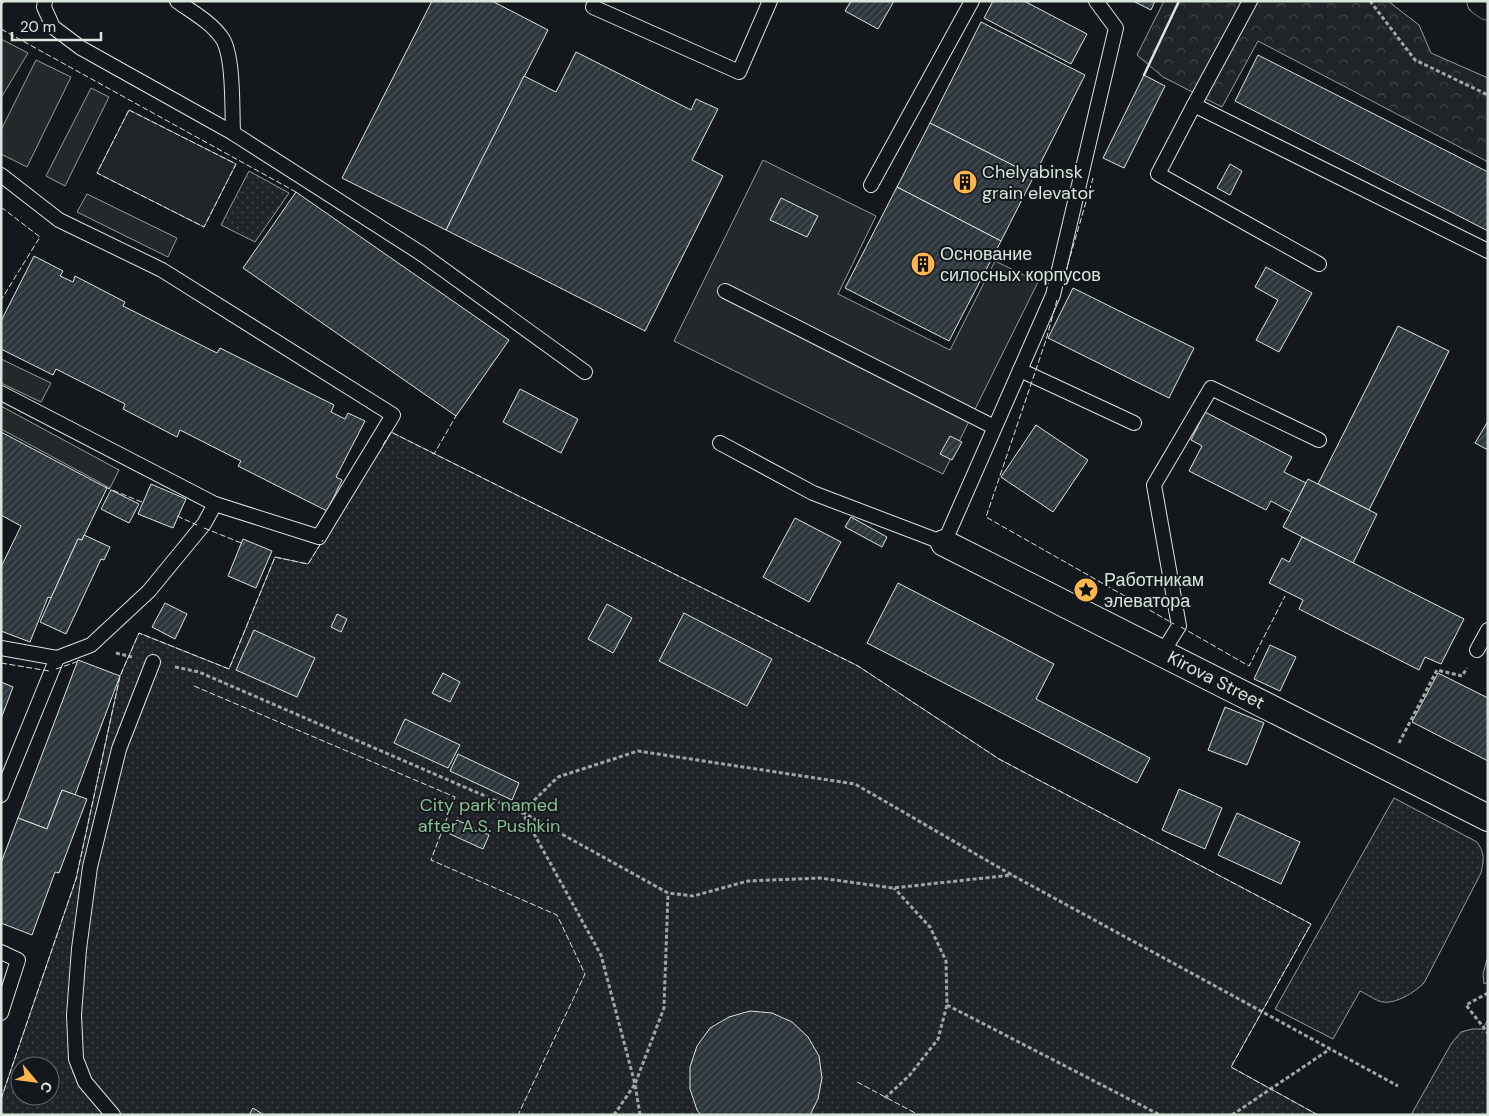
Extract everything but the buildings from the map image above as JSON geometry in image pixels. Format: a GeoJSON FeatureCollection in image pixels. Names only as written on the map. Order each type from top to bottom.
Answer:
{"type":"FeatureCollection","features":[{"type":"Feature","properties":{"kind":"main road"},"geometry":{"type":"LineString","coordinates":[[1481,1],[1488,6]]}},
{"type":"Feature","properties":{"kind":"street","name":"Kirova Street"},"geometry":{"type":"LineString","coordinates":[[944,543],[1488,818]]}},
{"type":"Feature","properties":{"kind":"lane"},"geometry":{"type":"LineString","coordinates":[[45,1],[44,7],[53,27],[81,48],[233,133],[422,254],[585,372]]}},
{"type":"Feature","properties":{"kind":"lane"},"geometry":{"type":"LineString","coordinates":[[177,1],[207,22],[223,38],[229,55],[233,133]]}},
{"type":"Feature","properties":{"kind":"lane"},"geometry":{"type":"LineString","coordinates":[[594,7],[738,72],[770,1]]}},
{"type":"Feature","properties":{"kind":"lane"},"geometry":{"type":"LineString","coordinates":[[871,185],[972,1]]}},
{"type":"Feature","properties":{"kind":"lane"},"geometry":{"type":"LineString","coordinates":[[720,443],[813,493],[944,543],[1053,295],[1116,28],[1096,1]]}},
{"type":"Feature","properties":{"kind":"lane"},"geometry":{"type":"LineString","coordinates":[[1250,1],[1158,174],[1319,264]]}},
{"type":"Feature","properties":{"kind":"lane"},"geometry":{"type":"LineString","coordinates":[[1194,105],[1488,251]]}},
{"type":"Feature","properties":{"kind":"lane"},"geometry":{"type":"LineString","coordinates":[[1,175],[59,220],[162,270],[393,415],[319,537],[216,504],[1,393]]}},
{"type":"Feature","properties":{"kind":"lane"},"geometry":{"type":"LineString","coordinates":[[725,291],[994,427]]}},
{"type":"Feature","properties":{"kind":"lane"},"geometry":{"type":"LineString","coordinates":[[1020,370],[1134,423]]}},
{"type":"Feature","properties":{"kind":"lane"},"geometry":{"type":"LineString","coordinates":[[1162,653],[1179,626],[1154,485],[1211,388],[1319,440]]}},
{"type":"Feature","properties":{"kind":"lane"},"geometry":{"type":"LineString","coordinates":[[1,648],[57,658],[91,644],[149,590],[204,524],[216,504]]}},
{"type":"Feature","properties":{"kind":"lane"},"geometry":{"type":"LineString","coordinates":[[1477,650],[1488,630]]}},
{"type":"Feature","properties":{"kind":"lane"},"geometry":{"type":"LineString","coordinates":[[1,795],[57,658]]}},
{"type":"Feature","properties":{"kind":"lane"},"geometry":{"type":"LineString","coordinates":[[113,1115],[85,1082],[76,1059],[74,1015],[78,949],[90,867],[119,749],[153,662]]}},
{"type":"Feature","properties":{"kind":"lane"},"geometry":{"type":"LineString","coordinates":[[1,952],[18,960],[1,1013]]}},
{"type":"Feature","properties":{"kind":"path"},"geometry":{"type":"LineString","coordinates":[[1370,1],[1415,60],[1488,95]]}},
{"type":"Feature","properties":{"kind":"path"},"geometry":{"type":"LineString","coordinates":[[91,644],[153,662],[199,672],[522,812],[668,893],[693,896],[748,880],[820,878],[894,888],[1012,875]]}},
{"type":"Feature","properties":{"kind":"path"},"geometry":{"type":"LineString","coordinates":[[1387,767],[1437,670],[1462,676],[1477,650]]}},
{"type":"Feature","properties":{"kind":"path"},"geometry":{"type":"LineString","coordinates":[[522,812],[558,777],[638,751],[855,784],[1012,875],[1398,1086]]}},
{"type":"Feature","properties":{"kind":"path"},"geometry":{"type":"LineString","coordinates":[[522,812],[601,955],[635,1084],[640,1115]]}},
{"type":"Feature","properties":{"kind":"path"},"geometry":{"type":"LineString","coordinates":[[886,1098],[910,1076],[938,1040],[947,1005],[946,961],[930,927],[894,888]]}},
{"type":"Feature","properties":{"kind":"path"},"geometry":{"type":"LineString","coordinates":[[614,1115],[635,1084],[664,1008],[668,893]]}},
{"type":"Feature","properties":{"kind":"path"},"geometry":{"type":"LineString","coordinates":[[1488,993],[1466,1004],[1488,1033]]}},
{"type":"Feature","properties":{"kind":"path"},"geometry":{"type":"LineString","coordinates":[[947,1005],[1160,1115]]}},
{"type":"Feature","properties":{"kind":"path"},"geometry":{"type":"LineString","coordinates":[[1232,1115],[1330,1048]]}},
{"type":"Feature","properties":{"kind":"green space"},"geometry":{"type":"Polygon","coordinates":[[[1164,1],[1388,1],[1419,25],[1431,53],[1488,78],[1488,162],[1258,41],[1222,107],[1163,77],[1137,55],[1164,1]]]}},
{"type":"Feature","properties":{"kind":"green space"},"geometry":{"type":"Polygon","coordinates":[[[129,110],[236,164],[204,227],[97,173],[129,110]]]}},
{"type":"Feature","properties":{"kind":"green space"},"geometry":{"type":"Polygon","coordinates":[[[249,171],[289,193],[255,242],[221,225],[249,171]]]}},
{"type":"Feature","properties":{"kind":"green space","name":"City park named after A.S. Pushkin"},"geometry":{"type":"Polygon","coordinates":[[[391,432],[858,666],[999,759],[1311,924],[1231,1067],[1318,1115],[1,1115],[1,1099],[10,1073],[10,1106],[60,1106],[60,1056],[16,1056],[76,879],[120,676],[139,633],[229,669],[275,557],[308,564],[391,432]]]}},
{"type":"Feature","properties":{"kind":"green space"},"geometry":{"type":"Polygon","coordinates":[[[1394,798],[1477,842],[1483,857],[1481,873],[1424,983],[1405,997],[1388,1002],[1377,1000],[1360,991],[1333,1039],[1275,1009],[1394,798]]]}},
{"type":"Feature","properties":{"kind":"green space"},"geometry":{"type":"Polygon","coordinates":[[[1488,956],[1488,982],[1484,984],[1483,974],[1488,956]]]}},
{"type":"Feature","properties":{"kind":"green space"},"geometry":{"type":"Polygon","coordinates":[[[1488,1019],[1488,1115],[1411,1115],[1451,1044],[1461,1032],[1483,1029],[1488,1019]]]}},
{"type":"Feature","properties":{"kind":"shaded area"},"geometry":{"type":"Polygon","coordinates":[[[1,39],[28,53],[1,98],[1,39]]]}},
{"type":"Feature","properties":{"kind":"shaded area"},"geometry":{"type":"Polygon","coordinates":[[[36,60],[71,77],[27,167],[1,154],[1,130],[36,60]]]}},
{"type":"Feature","properties":{"kind":"shaded area"},"geometry":{"type":"Polygon","coordinates":[[[91,88],[109,97],[65,186],[46,176],[91,88]]]}},
{"type":"Feature","properties":{"kind":"shaded area"},"geometry":{"type":"Polygon","coordinates":[[[763,160],[876,216],[838,294],[950,350],[995,261],[1038,282],[943,474],[674,341],[763,160]]]}},
{"type":"Feature","properties":{"kind":"shaded area"},"geometry":{"type":"Polygon","coordinates":[[[87,194],[177,238],[168,257],[77,212],[87,194]]]}},
{"type":"Feature","properties":{"kind":"shaded area"},"geometry":{"type":"Polygon","coordinates":[[[1,359],[51,383],[41,402],[1,383],[1,359]]]}},
{"type":"Feature","properties":{"kind":"shaded area"},"geometry":{"type":"Polygon","coordinates":[[[1,406],[119,470],[110,488],[1,429],[1,406]]]}},
{"type":"Feature","properties":{"kind":"fence"},"geometry":{"type":"LineString","coordinates":[[1,29],[296,192],[295,194]]}},
{"type":"Feature","properties":{"kind":"fence"},"geometry":{"type":"LineString","coordinates":[[129,110],[236,164],[204,227],[97,173],[129,110]]}},
{"type":"Feature","properties":{"kind":"fence"},"geometry":{"type":"LineString","coordinates":[[1063,281],[1093,178]]}},
{"type":"Feature","properties":{"kind":"fence"},"geometry":{"type":"LineString","coordinates":[[1,207],[40,237],[1,300]]}},
{"type":"Feature","properties":{"kind":"fence"},"geometry":{"type":"LineString","coordinates":[[1057,300],[1046,340],[986,517],[1174,624]]}},
{"type":"Feature","properties":{"kind":"fence"},"geometry":{"type":"LineString","coordinates":[[432,453],[434,454],[455,415]]}},
{"type":"Feature","properties":{"kind":"fence"},"geometry":{"type":"LineString","coordinates":[[383,445],[391,432],[858,666],[999,759],[1311,924],[1231,1067],[1318,1115]]}},
{"type":"Feature","properties":{"kind":"fence"},"geometry":{"type":"LineString","coordinates":[[105,487],[144,503]]}},
{"type":"Feature","properties":{"kind":"fence"},"geometry":{"type":"LineString","coordinates":[[177,516],[197,525]]}},
{"type":"Feature","properties":{"kind":"fence"},"geometry":{"type":"LineString","coordinates":[[204,528],[244,544]]}},
{"type":"Feature","properties":{"kind":"fence"},"geometry":{"type":"LineString","coordinates":[[1,1099],[76,879],[120,676],[139,633],[229,669],[275,557],[308,564],[323,540]]}},
{"type":"Feature","properties":{"kind":"fence"},"geometry":{"type":"LineString","coordinates":[[1181,627],[1249,666],[1285,596]]}},
{"type":"Feature","properties":{"kind":"fence"},"geometry":{"type":"LineString","coordinates":[[56,669],[79,661]]}},
{"type":"Feature","properties":{"kind":"fence"},"geometry":{"type":"LineString","coordinates":[[1,663],[49,671]]}},
{"type":"Feature","properties":{"kind":"fence"},"geometry":{"type":"LineString","coordinates":[[194,686],[455,797],[431,860],[557,915],[585,974],[518,1115]]}},
{"type":"Feature","properties":{"kind":"fence"},"geometry":{"type":"LineString","coordinates":[[857,1082],[919,1115]]}},
{"type":"Feature","properties":{"kind":"wall"},"geometry":{"type":"LineString","coordinates":[[1144,75],[1179,1]]}},
{"type":"Feature","properties":{"kind":"place","name":"Chelyabinsk grain elevator"},"geometry":{"type":"Point","coordinates":[965,182]}},
{"type":"Feature","properties":{"kind":"place","name":"Основание силосных корпусов"},"geometry":{"type":"Point","coordinates":[923,264]}},
{"type":"Feature","properties":{"kind":"place","name":"Работникам элеватора"},"geometry":{"type":"Point","coordinates":[1086,590]}}]}
